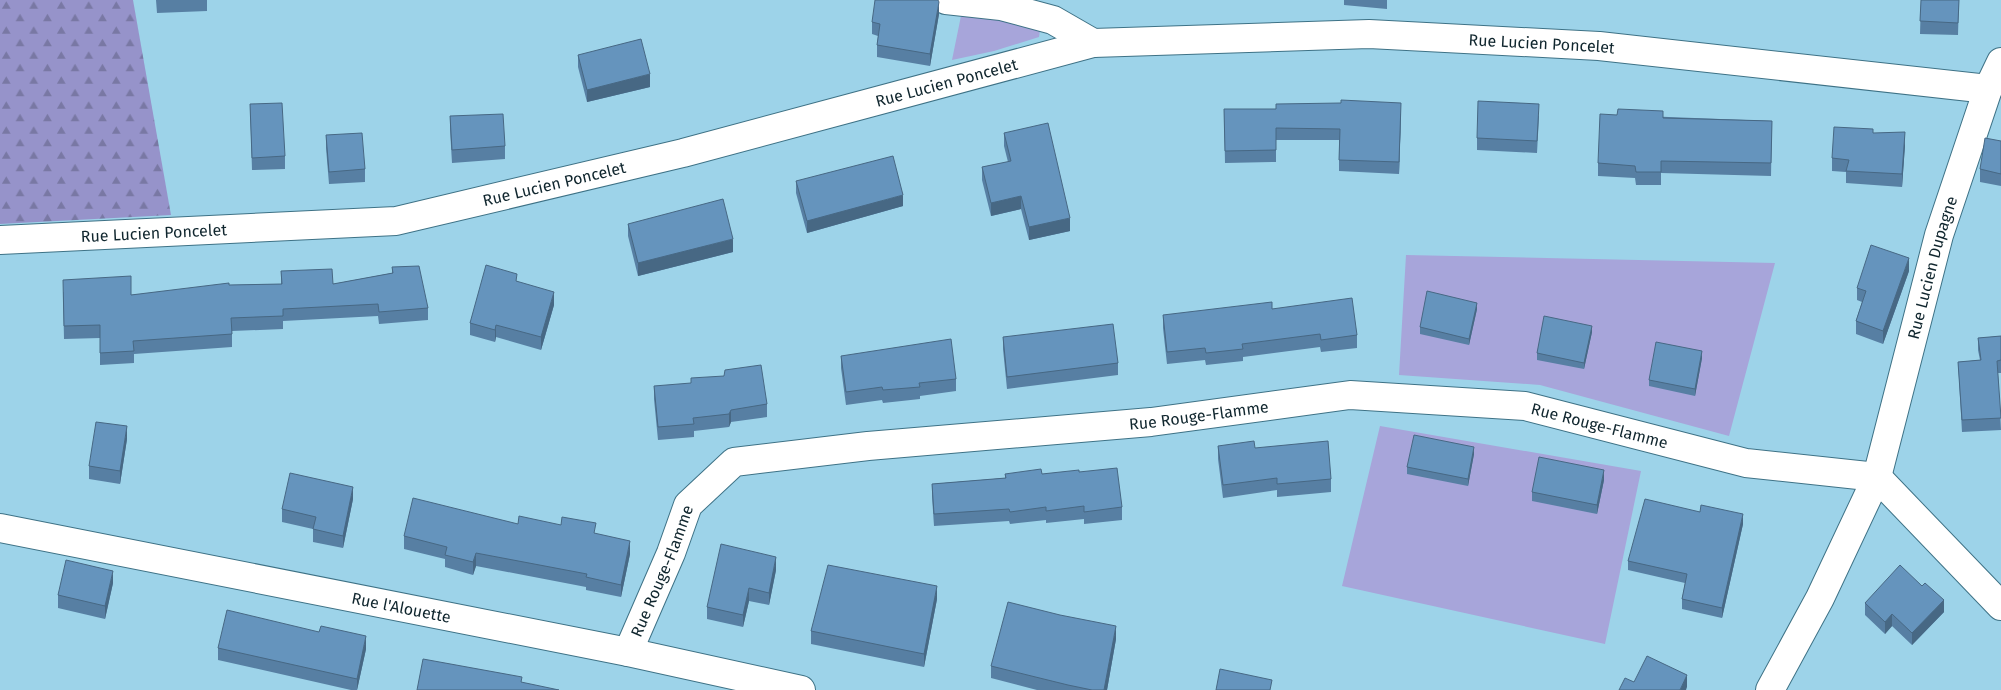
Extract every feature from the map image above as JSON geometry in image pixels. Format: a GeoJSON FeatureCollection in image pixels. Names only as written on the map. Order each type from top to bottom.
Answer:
{"type":"FeatureCollection","features":[{"type":"Feature","properties":{"kind":"street"},"geometry":{"type":"LineString","coordinates":[[946,0],[1000,6],[1053,20],[1093,42]]}},
{"type":"Feature","properties":{"kind":"street","name":"Rue Lucien Poncelet"},"geometry":{"type":"LineString","coordinates":[[0,240],[396,221],[682,153],[1093,42],[1369,34],[1436,37],[1599,46],[1988,89]]}},
{"type":"Feature","properties":{"kind":"street","name":"Rue Lucien Dupagne"},"geometry":{"type":"LineString","coordinates":[[1770,690],[1820,598],[1877,477],[1939,235],[1988,89],[2001,62]]}},
{"type":"Feature","properties":{"kind":"street","name":"Rue Rouge-Flamme"},"geometry":{"type":"LineString","coordinates":[[628,652],[671,553],[688,505],[734,462],[868,446],[1151,422],[1350,395],[1525,406],[1746,463],[1877,477]]}},
{"type":"Feature","properties":{"kind":"street"},"geometry":{"type":"LineString","coordinates":[[1877,477],[2001,606]]}},
{"type":"Feature","properties":{"kind":"street","name":"Rue l'Alouette"},"geometry":{"type":"LineString","coordinates":[[0,528],[628,652],[801,690]]}},
{"type":"Feature","properties":{"kind":"shaded area"},"geometry":{"type":"Polygon","coordinates":[[[962,11],[990,13],[1040,30],[1039,37],[994,51],[952,60],[962,11]]]}},
{"type":"Feature","properties":{"kind":"shaded area"},"geometry":{"type":"Polygon","coordinates":[[[1406,255],[1775,263],[1729,436],[1540,385],[1399,375],[1406,255]]]}},
{"type":"Feature","properties":{"kind":"shaded area"},"geometry":{"type":"Polygon","coordinates":[[[1380,426],[1641,471],[1605,644],[1342,586],[1380,426]]]}},
{"type":"Feature","properties":{"kind":"green space"},"geometry":{"type":"Polygon","coordinates":[[[0,0],[133,0],[171,215],[0,224],[0,0]]]}},
{"type":"Feature","properties":{"kind":"building"},"geometry":{"type":"Polygon","coordinates":[[[875,0],[938,0],[930,54],[877,45],[880,24],[872,22],[875,0]]]}},
{"type":"Feature","properties":{"kind":"building"},"geometry":{"type":"Polygon","coordinates":[[[1921,0],[1959,0],[1958,23],[1920,21],[1921,0]]]}},
{"type":"Feature","properties":{"kind":"building"},"geometry":{"type":"Polygon","coordinates":[[[641,39],[650,74],[587,90],[578,55],[641,39]]]}},
{"type":"Feature","properties":{"kind":"building"},"geometry":{"type":"Polygon","coordinates":[[[1341,100],[1401,103],[1399,162],[1339,160],[1340,129],[1276,128],[1276,150],[1225,151],[1224,109],[1276,109],[1276,104],[1341,103],[1341,100]]]}},
{"type":"Feature","properties":{"kind":"building"},"geometry":{"type":"Polygon","coordinates":[[[1478,101],[1539,104],[1537,141],[1477,138],[1478,101]]]}},
{"type":"Feature","properties":{"kind":"building"},"geometry":{"type":"Polygon","coordinates":[[[282,103],[285,156],[252,158],[250,104],[282,103]]]}},
{"type":"Feature","properties":{"kind":"building"},"geometry":{"type":"Polygon","coordinates":[[[1618,109],[1663,111],[1663,118],[1772,121],[1771,163],[1661,161],[1661,172],[1636,172],[1635,166],[1598,163],[1600,114],[1617,115],[1618,109]]]}},
{"type":"Feature","properties":{"kind":"building"},"geometry":{"type":"Polygon","coordinates":[[[503,114],[505,146],[452,150],[450,116],[503,114]]]}},
{"type":"Feature","properties":{"kind":"building"},"geometry":{"type":"Polygon","coordinates":[[[1048,123],[1070,218],[1029,227],[1021,196],[991,203],[982,167],[1011,161],[1004,133],[1048,123]]]}},
{"type":"Feature","properties":{"kind":"building"},"geometry":{"type":"Polygon","coordinates":[[[1834,127],[1873,129],[1873,133],[1905,132],[1902,174],[1846,171],[1849,160],[1832,158],[1834,127]]]}},
{"type":"Feature","properties":{"kind":"building"},"geometry":{"type":"Polygon","coordinates":[[[362,133],[365,169],[329,172],[326,135],[362,133]]]}},
{"type":"Feature","properties":{"kind":"building"},"geometry":{"type":"Polygon","coordinates":[[[1985,138],[2001,141],[2001,174],[1980,169],[1985,138]]]}},
{"type":"Feature","properties":{"kind":"building"},"geometry":{"type":"Polygon","coordinates":[[[893,156],[903,195],[807,221],[796,181],[893,156]]]}},
{"type":"Feature","properties":{"kind":"building"},"geometry":{"type":"Polygon","coordinates":[[[723,199],[733,239],[638,263],[628,224],[723,199]]]}},
{"type":"Feature","properties":{"kind":"building"},"geometry":{"type":"Polygon","coordinates":[[[1871,245],[1909,258],[1883,331],[1856,321],[1866,291],[1857,288],[1871,245]]]}},
{"type":"Feature","properties":{"kind":"building"},"geometry":{"type":"Polygon","coordinates":[[[486,265],[517,274],[516,281],[554,292],[541,337],[496,325],[495,330],[470,323],[486,265]]]}},
{"type":"Feature","properties":{"kind":"building"},"geometry":{"type":"Polygon","coordinates":[[[419,266],[428,308],[379,312],[378,304],[283,309],[283,316],[231,318],[232,334],[133,341],[134,351],[100,353],[100,325],[64,326],[63,280],[131,276],[131,295],[229,283],[229,285],[282,284],[281,271],[332,269],[333,284],[393,273],[392,267],[419,266]]]}},
{"type":"Feature","properties":{"kind":"building"},"geometry":{"type":"Polygon","coordinates":[[[1427,291],[1477,303],[1469,339],[1420,327],[1427,291]]]}},
{"type":"Feature","properties":{"kind":"building"},"geometry":{"type":"Polygon","coordinates":[[[1352,298],[1357,335],[1321,340],[1320,334],[1242,344],[1243,349],[1206,353],[1205,348],[1167,352],[1163,315],[1272,302],[1272,309],[1352,298]]]}},
{"type":"Feature","properties":{"kind":"building"},"geometry":{"type":"Polygon","coordinates":[[[1544,316],[1592,326],[1584,363],[1537,353],[1544,316]]]}},
{"type":"Feature","properties":{"kind":"building"},"geometry":{"type":"Polygon","coordinates":[[[1113,324],[1118,363],[1007,377],[1003,337],[1113,324]]]}},
{"type":"Feature","properties":{"kind":"building"},"geometry":{"type":"Polygon","coordinates":[[[2001,336],[2001,360],[1997,361],[2001,418],[1962,420],[1958,362],[1981,360],[1978,338],[2001,336]]]}},
{"type":"Feature","properties":{"kind":"building"},"geometry":{"type":"Polygon","coordinates":[[[951,339],[956,379],[919,383],[920,387],[883,390],[882,387],[846,392],[841,356],[951,339]]]}},
{"type":"Feature","properties":{"kind":"building"},"geometry":{"type":"Polygon","coordinates":[[[1656,342],[1702,351],[1695,389],[1649,380],[1656,342]]]}},
{"type":"Feature","properties":{"kind":"building"},"geometry":{"type":"Polygon","coordinates":[[[761,365],[767,404],[731,410],[729,414],[693,418],[694,424],[658,427],[654,386],[691,383],[691,378],[724,376],[725,370],[761,365]]]}},
{"type":"Feature","properties":{"kind":"building"},"geometry":{"type":"Polygon","coordinates":[[[96,422],[127,426],[120,471],[89,466],[96,422]]]}},
{"type":"Feature","properties":{"kind":"building"},"geometry":{"type":"Polygon","coordinates":[[[1414,435],[1474,447],[1468,479],[1407,467],[1414,435]]]}},
{"type":"Feature","properties":{"kind":"building"},"geometry":{"type":"Polygon","coordinates":[[[1254,441],[1255,448],[1328,441],[1331,479],[1277,484],[1277,478],[1223,485],[1218,446],[1254,441]]]}},
{"type":"Feature","properties":{"kind":"building"},"geometry":{"type":"Polygon","coordinates":[[[1539,457],[1604,470],[1597,505],[1532,492],[1539,457]]]}},
{"type":"Feature","properties":{"kind":"building"},"geometry":{"type":"Polygon","coordinates":[[[1117,468],[1122,507],[1084,512],[1084,506],[1046,511],[1046,507],[1010,512],[1009,509],[934,514],[932,484],[1006,478],[1005,474],[1041,469],[1042,474],[1117,468]]]}},
{"type":"Feature","properties":{"kind":"building"},"geometry":{"type":"Polygon","coordinates":[[[290,473],[353,487],[343,536],[313,529],[316,517],[282,509],[290,473]]]}},
{"type":"Feature","properties":{"kind":"building"},"geometry":{"type":"Polygon","coordinates":[[[413,498],[518,524],[519,516],[561,525],[562,517],[596,523],[594,533],[630,541],[621,585],[586,577],[587,574],[476,553],[473,562],[445,555],[447,547],[404,536],[413,498]]]}},
{"type":"Feature","properties":{"kind":"building"},"geometry":{"type":"Polygon","coordinates":[[[1645,499],[1700,512],[1701,505],[1743,514],[1722,608],[1682,599],[1687,574],[1628,561],[1645,499]]]}},
{"type":"Feature","properties":{"kind":"building"},"geometry":{"type":"Polygon","coordinates":[[[721,544],[776,557],[769,593],[749,588],[743,615],[707,607],[721,544]]]}},
{"type":"Feature","properties":{"kind":"building"},"geometry":{"type":"Polygon","coordinates":[[[66,560],[113,571],[105,606],[58,595],[66,560]]]}},
{"type":"Feature","properties":{"kind":"building"},"geometry":{"type":"Polygon","coordinates":[[[828,565],[937,586],[924,654],[811,631],[828,565]]]}},
{"type":"Feature","properties":{"kind":"building"},"geometry":{"type":"Polygon","coordinates":[[[1900,565],[1922,586],[1925,583],[1944,600],[1912,633],[1892,614],[1885,622],[1865,603],[1900,565]]]}},
{"type":"Feature","properties":{"kind":"building"},"geometry":{"type":"Polygon","coordinates":[[[1008,602],[1116,626],[1104,690],[1092,690],[1068,685],[991,666],[1008,602]]]}},
{"type":"Feature","properties":{"kind":"building"},"geometry":{"type":"Polygon","coordinates":[[[227,610],[319,632],[321,626],[366,636],[357,679],[218,648],[227,610]]]}},
{"type":"Feature","properties":{"kind":"building"},"geometry":{"type":"Polygon","coordinates":[[[1647,656],[1687,675],[1680,690],[1619,690],[1625,678],[1634,682],[1647,656]]]}},
{"type":"Feature","properties":{"kind":"building"},"geometry":{"type":"Polygon","coordinates":[[[423,659],[522,677],[521,682],[559,690],[417,690],[423,659]]]}},
{"type":"Feature","properties":{"kind":"building"},"geometry":{"type":"Polygon","coordinates":[[[1220,669],[1272,680],[1270,690],[1216,690],[1220,669]]]}}]}
